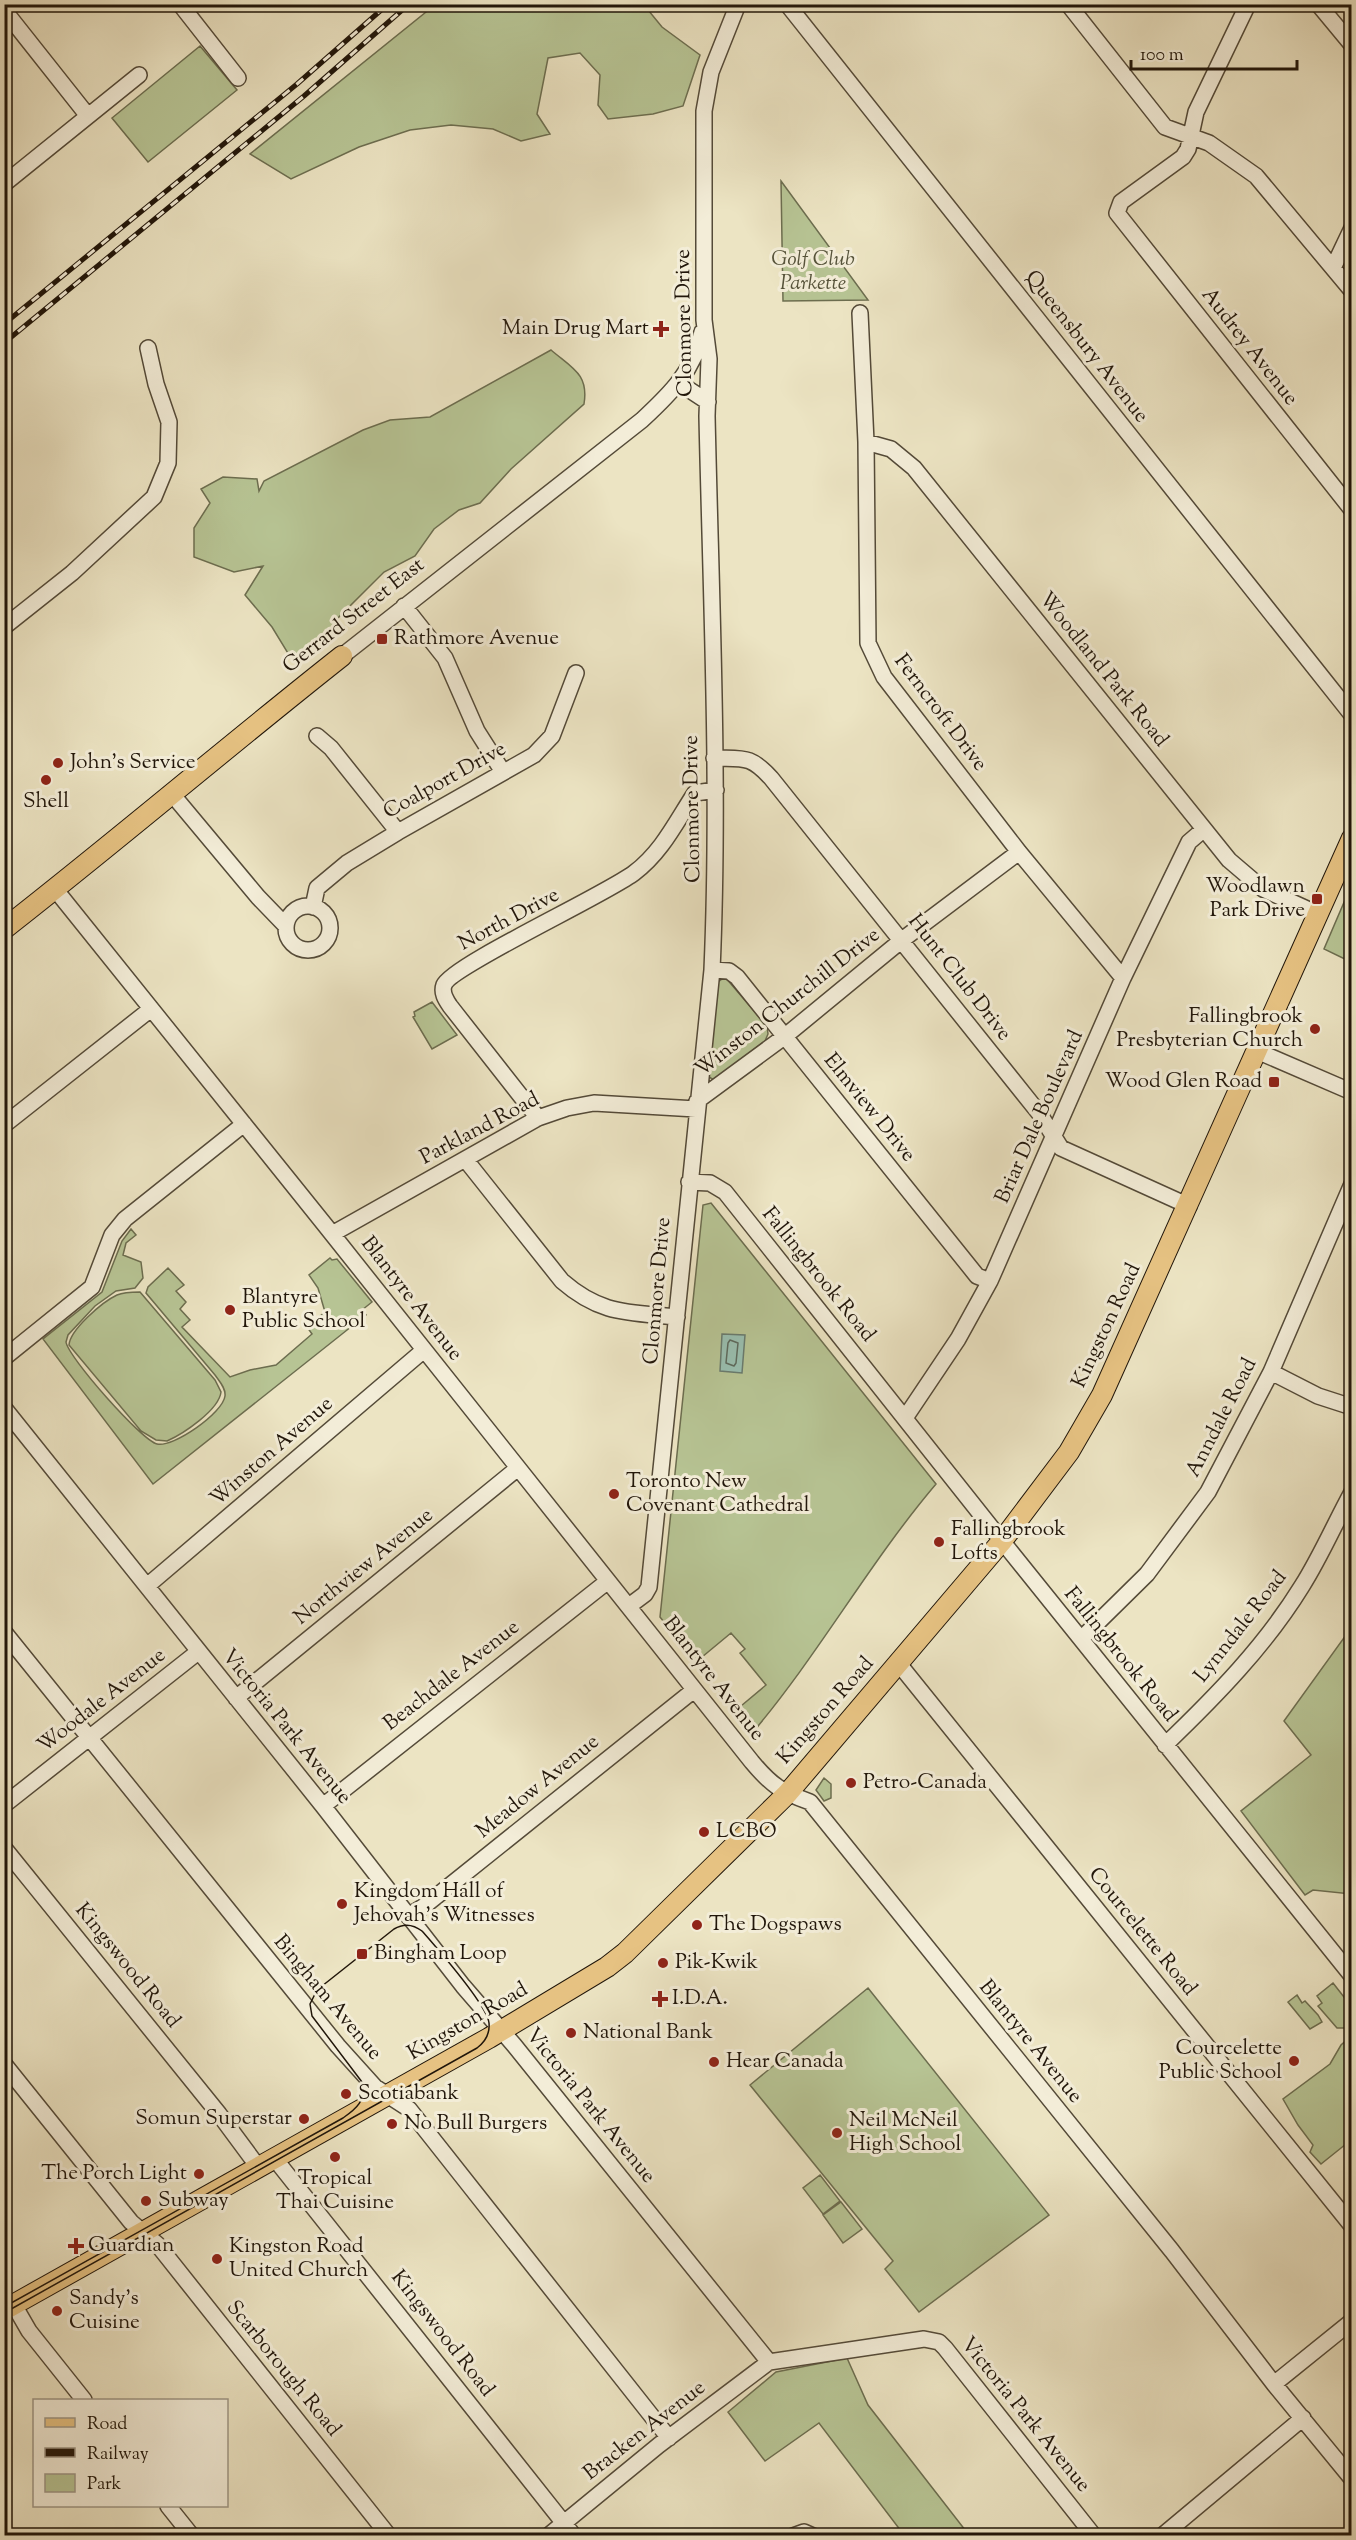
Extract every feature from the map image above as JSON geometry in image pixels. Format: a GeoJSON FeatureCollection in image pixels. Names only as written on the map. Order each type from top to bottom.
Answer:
{"type":"FeatureCollection","features":[{"type":"Feature","properties":{"kind":"main road","name":"Gerrard Street East"},"geometry":{"type":"LineString","coordinates":[[4,929],[342,656]]}},
{"type":"Feature","properties":{"kind":"main road","name":"Kingston Road"},"geometry":{"type":"LineString","coordinates":[[9,2308],[501,2032],[607,1967],[637,1941],[788,1794],[1033,1503],[1086,1424],[1102,1395],[1189,1206],[1352,838]]}},
{"type":"Feature","properties":{"kind":"street"},"geometry":{"type":"LineString","coordinates":[[180,4],[238,78]]}},
{"type":"Feature","properties":{"kind":"street","name":"Clonmore Drive"},"geometry":{"type":"LineString","coordinates":[[629,1606],[645,1594],[649,1587],[696,1105],[712,970],[716,880],[716,790],[707,427],[709,359],[704,320],[704,111],[711,72],[738,4]]}},
{"type":"Feature","properties":{"kind":"street","name":"Queensbury Avenue"},"geometry":{"type":"LineString","coordinates":[[787,4],[1352,715]]}},
{"type":"Feature","properties":{"kind":"street"},"geometry":{"type":"LineString","coordinates":[[1068,4],[1165,127],[1210,143],[1256,176],[1352,291]]}},
{"type":"Feature","properties":{"kind":"street"},"geometry":{"type":"LineString","coordinates":[[1190,134],[1197,112],[1248,4]]}},
{"type":"Feature","properties":{"kind":"street"},"geometry":{"type":"LineString","coordinates":[[1318,4],[1352,45]]}},
{"type":"Feature","properties":{"kind":"street"},"geometry":{"type":"LineString","coordinates":[[4,10],[88,116]]}},
{"type":"Feature","properties":{"kind":"street"},"geometry":{"type":"LineString","coordinates":[[4,184],[139,75]]}},
{"type":"Feature","properties":{"kind":"street","name":"Audrey Avenue"},"geometry":{"type":"LineString","coordinates":[[1190,134],[1188,149],[1183,157],[1121,202],[1117,209],[1120,217],[1352,510]]}},
{"type":"Feature","properties":{"kind":"street"},"geometry":{"type":"LineString","coordinates":[[1333,268],[1352,228]]}},
{"type":"Feature","properties":{"kind":"street","name":"Ferncroft Drive"},"geometry":{"type":"LineString","coordinates":[[860,313],[866,442],[868,643],[879,671],[1019,852],[1123,978]]}},
{"type":"Feature","properties":{"kind":"street","name":"Gerrard Street East"},"geometry":{"type":"LineString","coordinates":[[342,656],[642,420],[679,383],[698,347],[704,320]]}},
{"type":"Feature","properties":{"kind":"street"},"geometry":{"type":"LineString","coordinates":[[4,627],[72,573],[134,518],[154,497],[168,464],[169,422],[156,384],[148,348]]}},
{"type":"Feature","properties":{"kind":"street"},"geometry":{"type":"LineString","coordinates":[[679,383],[708,402]]}},
{"type":"Feature","properties":{"kind":"street","name":"Woodland Park Road"},"geometry":{"type":"LineString","coordinates":[[866,442],[891,449],[914,468],[1229,860],[1263,889],[1318,914]]}},
{"type":"Feature","properties":{"kind":"street"},"geometry":{"type":"LineString","coordinates":[[404,606],[445,658],[477,731],[503,772]]}},
{"type":"Feature","properties":{"kind":"street","name":"Coalport Drive"},"geometry":{"type":"LineString","coordinates":[[313,907],[317,888],[347,863],[534,755],[552,736],[576,673]]}},
{"type":"Feature","properties":{"kind":"street"},"geometry":{"type":"LineString","coordinates":[[317,736],[331,748],[398,832]]}},
{"type":"Feature","properties":{"kind":"street","name":"Hunt Club Drive"},"geometry":{"type":"LineString","coordinates":[[714,758],[742,758],[757,763],[902,940],[1039,1113],[1061,1148],[1189,1206]]}},
{"type":"Feature","properties":{"kind":"street","name":"North Drive"},"geometry":{"type":"LineString","coordinates":[[538,1118],[450,1006],[443,993],[444,985],[453,975],[472,962],[632,875],[666,842],[695,793],[716,790]]}},
{"type":"Feature","properties":{"kind":"street"},"geometry":{"type":"LineString","coordinates":[[172,794],[286,927],[290,940],[301,949],[315,949],[321,946],[329,934],[329,920],[320,909],[298,908],[292,913],[286,927]]}},
{"type":"Feature","properties":{"kind":"street","name":"Briar Dale Boulevard"},"geometry":{"type":"LineString","coordinates":[[905,1418],[958,1340],[990,1281],[1123,978],[1189,842],[1203,830]]}},
{"type":"Feature","properties":{"kind":"street","name":"Winston Churchill Drive"},"geometry":{"type":"LineString","coordinates":[[696,1105],[784,1037],[902,940],[1019,852]]}},
{"type":"Feature","properties":{"kind":"street","name":"Blantyre Avenue"},"geometry":{"type":"LineString","coordinates":[[55,889],[769,1783],[788,1794],[810,1802],[1172,2251],[1274,2384],[1352,2479]]}},
{"type":"Feature","properties":{"kind":"street","name":"Elmview Drive"},"geometry":{"type":"LineString","coordinates":[[712,970],[729,971],[736,975],[977,1276],[990,1281]]}},
{"type":"Feature","properties":{"kind":"street"},"geometry":{"type":"LineString","coordinates":[[4,1125],[151,1009]]}},
{"type":"Feature","properties":{"kind":"street"},"geometry":{"type":"LineString","coordinates":[[1257,1051],[1352,1092]]}},
{"type":"Feature","properties":{"kind":"street","name":"Parkland Road"},"geometry":{"type":"LineString","coordinates":[[332,1234],[538,1118],[567,1108],[594,1103],[696,1105]]}},
{"type":"Feature","properties":{"kind":"street"},"geometry":{"type":"LineString","coordinates":[[4,1358],[92,1287],[112,1235],[121,1222],[244,1124]]}},
{"type":"Feature","properties":{"kind":"street"},"geometry":{"type":"LineString","coordinates":[[465,1160],[562,1281],[580,1297],[597,1306],[616,1310],[677,1317]]}},
{"type":"Feature","properties":{"kind":"street","name":"Fallingbrook Road"},"geometry":{"type":"LineString","coordinates":[[689,1182],[710,1183],[725,1192],[1002,1541],[1351,1974]]}},
{"type":"Feature","properties":{"kind":"street","name":"Anndale Road"},"geometry":{"type":"LineString","coordinates":[[1081,1639],[1147,1574],[1208,1492],[1271,1372],[1352,1184]]}},
{"type":"Feature","properties":{"kind":"street","name":"Winston Avenue"},"geometry":{"type":"LineString","coordinates":[[147,1586],[424,1350]]}},
{"type":"Feature","properties":{"kind":"street"},"geometry":{"type":"LineString","coordinates":[[1271,1372],[1318,1396],[1352,1407]]}},
{"type":"Feature","properties":{"kind":"street","name":"Victoria Park Avenue"},"geometry":{"type":"LineString","coordinates":[[4,1408],[323,1806],[408,1917],[501,2032],[514,2044],[769,2362],[918,2339],[939,2342],[1094,2535]]}},
{"type":"Feature","properties":{"kind":"street","name":"Northview Avenue"},"geometry":{"type":"LineString","coordinates":[[236,1698],[518,1468]]}},
{"type":"Feature","properties":{"kind":"street","name":"Lynndale Road"},"geometry":{"type":"LineString","coordinates":[[1165,1744],[1237,1672],[1271,1630],[1303,1585],[1352,1492]]}},
{"type":"Feature","properties":{"kind":"street","name":"Beachdale Avenue"},"geometry":{"type":"LineString","coordinates":[[323,1806],[608,1581]]}},
{"type":"Feature","properties":{"kind":"street","name":"Bingham Avenue"},"geometry":{"type":"LineString","coordinates":[[4,1632],[289,1987],[368,2080],[387,2096],[403,2104],[428,2133],[669,2438]]}},
{"type":"Feature","properties":{"kind":"street","name":"Woodale Avenue"},"geometry":{"type":"LineString","coordinates":[[4,1805],[198,1652]]}},
{"type":"Feature","properties":{"kind":"street","name":"Courcelette Road"},"geometry":{"type":"LineString","coordinates":[[898,1664],[1352,2226]]}},
{"type":"Feature","properties":{"kind":"street","name":"Meadow Avenue"},"geometry":{"type":"LineString","coordinates":[[408,1917],[694,1690]]}},
{"type":"Feature","properties":{"kind":"street","name":"Kingswood Road"},"geometry":{"type":"LineString","coordinates":[[4,1848],[219,2114],[267,2164],[574,2535]]}},
{"type":"Feature","properties":{"kind":"street","name":"Scarborough Road"},"geometry":{"type":"LineString","coordinates":[[4,2064],[131,2222],[157,2244],[389,2535]]}},
{"type":"Feature","properties":{"kind":"street"},"geometry":{"type":"LineString","coordinates":[[9,2308],[83,2399]]}},
{"type":"Feature","properties":{"kind":"street"},"geometry":{"type":"LineString","coordinates":[[1274,2384],[1352,2321]]}},
{"type":"Feature","properties":{"kind":"street","name":"Bracken Avenue"},"geometry":{"type":"LineString","coordinates":[[548,2535],[769,2362]]}},
{"type":"Feature","properties":{"kind":"street"},"geometry":{"type":"LineString","coordinates":[[1162,2535],[1303,2418]]}},
{"type":"Feature","properties":{"kind":"street"},"geometry":{"type":"LineString","coordinates":[[170,2507],[192,2535]]}},
{"type":"Feature","properties":{"kind":"street"},"geometry":{"type":"LineString","coordinates":[[793,2535],[804,2532],[813,2535]]}},
{"type":"Feature","properties":{"kind":"green space"},"geometry":{"type":"Polygon","coordinates":[[[436,4],[644,5],[662,27],[700,55],[683,106],[653,114],[608,119],[598,105],[600,75],[580,53],[548,58],[537,114],[550,134],[521,141],[493,129],[451,125],[410,130],[359,147],[291,179],[250,154],[436,4]]]}},
{"type":"Feature","properties":{"kind":"green space"},"geometry":{"type":"Polygon","coordinates":[[[200,46],[237,90],[148,162],[112,118],[200,46]]]}},
{"type":"Feature","properties":{"kind":"green space","name":"Golf Club Parkette"},"geometry":{"type":"Polygon","coordinates":[[[781,181],[868,300],[783,301],[781,181]]]}},
{"type":"Feature","properties":{"kind":"green space"},"geometry":{"type":"Polygon","coordinates":[[[551,350],[572,367],[581,378],[584,385],[584,404],[511,469],[480,503],[459,510],[434,529],[415,556],[384,572],[337,619],[341,626],[298,659],[289,655],[272,627],[245,595],[263,566],[234,572],[194,557],[194,528],[210,503],[201,489],[223,477],[257,479],[259,491],[264,481],[363,430],[390,420],[430,417],[551,350]]]}},
{"type":"Feature","properties":{"kind":"green space"},"geometry":{"type":"Polygon","coordinates":[[[1352,886],[1351,962],[1324,949],[1352,886]]]}},
{"type":"Feature","properties":{"kind":"green space"},"geometry":{"type":"Polygon","coordinates":[[[725,977],[767,1026],[768,1034],[765,1041],[714,1080],[709,1077],[709,1074],[718,982],[725,977]]]}},
{"type":"Feature","properties":{"kind":"green space"},"geometry":{"type":"Polygon","coordinates":[[[432,1002],[457,1035],[432,1049],[413,1017],[414,1012],[432,1002]]]}},
{"type":"Feature","properties":{"kind":"green space"},"geometry":{"type":"Polygon","coordinates":[[[711,1203],[936,1484],[888,1545],[800,1671],[753,1732],[735,1711],[766,1685],[740,1653],[745,1649],[731,1633],[696,1662],[660,1617],[703,1205],[711,1203]]]}},
{"type":"Feature","properties":{"kind":"green space"},"geometry":{"type":"Polygon","coordinates":[[[131,1229],[136,1235],[126,1243],[123,1255],[141,1262],[143,1278],[135,1288],[116,1291],[95,1306],[68,1335],[66,1342],[79,1364],[107,1398],[137,1429],[157,1444],[174,1441],[196,1428],[216,1411],[225,1396],[223,1387],[215,1375],[146,1293],[148,1287],[168,1268],[184,1285],[176,1291],[186,1302],[180,1309],[190,1320],[182,1327],[230,1377],[276,1365],[312,1334],[307,1327],[325,1312],[318,1288],[309,1275],[330,1258],[337,1259],[372,1302],[362,1310],[366,1315],[153,1484],[43,1339],[102,1292],[122,1241],[131,1229]]]}},
{"type":"Feature","properties":{"kind":"green space"},"geometry":{"type":"Polygon","coordinates":[[[140,1292],[215,1380],[221,1392],[219,1399],[207,1414],[191,1427],[167,1441],[156,1440],[141,1431],[69,1345],[81,1324],[103,1304],[120,1294],[140,1292]]]}},
{"type":"Feature","properties":{"kind":"green space"},"geometry":{"type":"Polygon","coordinates":[[[1351,1628],[1351,1894],[1313,1890],[1305,1895],[1241,1811],[1311,1755],[1284,1721],[1351,1628]]]}},
{"type":"Feature","properties":{"kind":"green space"},"geometry":{"type":"Polygon","coordinates":[[[824,1778],[831,1784],[831,1798],[824,1801],[816,1790],[824,1778]]]}},
{"type":"Feature","properties":{"kind":"green space"},"geometry":{"type":"Polygon","coordinates":[[[1333,1983],[1351,2006],[1351,2022],[1344,2028],[1337,2028],[1318,2006],[1322,2003],[1317,1996],[1333,1983]]]}},
{"type":"Feature","properties":{"kind":"green space"},"geometry":{"type":"Polygon","coordinates":[[[868,1988],[1049,2215],[919,2312],[885,2269],[893,2261],[750,2085],[868,1988]]]}},
{"type":"Feature","properties":{"kind":"green space"},"geometry":{"type":"Polygon","coordinates":[[[1297,1995],[1302,2003],[1305,2001],[1318,2015],[1322,2022],[1310,2029],[1288,2002],[1297,1995]]]}},
{"type":"Feature","properties":{"kind":"green space"},"geometry":{"type":"Polygon","coordinates":[[[1351,2036],[1351,2140],[1321,2164],[1310,2152],[1313,2145],[1283,2099],[1330,2064],[1341,2045],[1351,2036]]]}},
{"type":"Feature","properties":{"kind":"green space"},"geometry":{"type":"Polygon","coordinates":[[[820,2175],[840,2201],[823,2214],[803,2188],[820,2175]]]}},
{"type":"Feature","properties":{"kind":"green space"},"geometry":{"type":"Polygon","coordinates":[[[841,2202],[862,2229],[843,2243],[823,2215],[841,2202]]]}},
{"type":"Feature","properties":{"kind":"green space"},"geometry":{"type":"Polygon","coordinates":[[[847,2358],[868,2405],[969,2535],[904,2535],[819,2423],[765,2461],[728,2412],[776,2372],[847,2358]]]}},
{"type":"Feature","properties":{"kind":"water"},"geometry":{"type":"Polygon","coordinates":[[[722,1334],[745,1335],[742,1373],[720,1371],[722,1334]]]}},
{"type":"Feature","properties":{"kind":"tram line"},"geometry":{"type":"LineString","coordinates":[[4,2307],[343,2118],[356,2107],[362,2099],[362,2082],[312,2016],[310,2004],[317,1990],[394,1929],[408,1925],[422,1931],[480,2003],[489,2023],[489,2031],[477,2048],[4,2313]]}},
{"type":"Feature","properties":{"kind":"railway"},"geometry":{"type":"LineString","coordinates":[[4,324],[297,84],[388,4]]}},
{"type":"Feature","properties":{"kind":"railway"},"geometry":{"type":"LineString","coordinates":[[4,343],[304,96],[409,4]]}},
{"type":"Feature","properties":{"kind":"place","name":"Main Drug Mart"},"geometry":{"type":"Point","coordinates":[661,329]}},
{"type":"Feature","properties":{"kind":"place","name":"Rathmore Avenue"},"geometry":{"type":"Point","coordinates":[382,639]}},
{"type":"Feature","properties":{"kind":"place","name":"John's Service"},"geometry":{"type":"Point","coordinates":[58,763]}},
{"type":"Feature","properties":{"kind":"place","name":"Shell"},"geometry":{"type":"Point","coordinates":[46,780]}},
{"type":"Feature","properties":{"kind":"place","name":"Woodlawn Park Drive"},"geometry":{"type":"Point","coordinates":[1317,899]}},
{"type":"Feature","properties":{"kind":"place","name":"Fallingbrook Presbyterian Church"},"geometry":{"type":"Point","coordinates":[1315,1029]}},
{"type":"Feature","properties":{"kind":"place","name":"Wood Glen Road"},"geometry":{"type":"Point","coordinates":[1274,1082]}},
{"type":"Feature","properties":{"kind":"place","name":"Blantyre Public School"},"geometry":{"type":"Point","coordinates":[230,1310]}},
{"type":"Feature","properties":{"kind":"place","name":"Toronto New Covenant Cathedral"},"geometry":{"type":"Point","coordinates":[614,1494]}},
{"type":"Feature","properties":{"kind":"place","name":"Fallingbrook Lofts"},"geometry":{"type":"Point","coordinates":[939,1542]}},
{"type":"Feature","properties":{"kind":"place","name":"Petro-Canada"},"geometry":{"type":"Point","coordinates":[851,1783]}},
{"type":"Feature","properties":{"kind":"place","name":"LCBO"},"geometry":{"type":"Point","coordinates":[704,1832]}},
{"type":"Feature","properties":{"kind":"place","name":"Kingdom Hall of Jehovah's Witnesses"},"geometry":{"type":"Point","coordinates":[342,1904]}},
{"type":"Feature","properties":{"kind":"place","name":"The Dogspaws"},"geometry":{"type":"Point","coordinates":[697,1925]}},
{"type":"Feature","properties":{"kind":"place","name":"Bingham Loop"},"geometry":{"type":"Point","coordinates":[362,1954]}},
{"type":"Feature","properties":{"kind":"place","name":"Pik-Kwik"},"geometry":{"type":"Point","coordinates":[663,1963]}},
{"type":"Feature","properties":{"kind":"place","name":"I.D.A."},"geometry":{"type":"Point","coordinates":[660,1999]}},
{"type":"Feature","properties":{"kind":"place","name":"National Bank"},"geometry":{"type":"Point","coordinates":[571,2033]}},
{"type":"Feature","properties":{"kind":"place","name":"Courcelette Public School"},"geometry":{"type":"Point","coordinates":[1294,2061]}},
{"type":"Feature","properties":{"kind":"place","name":"Hear Canada"},"geometry":{"type":"Point","coordinates":[714,2062]}},
{"type":"Feature","properties":{"kind":"place","name":"Scotiabank"},"geometry":{"type":"Point","coordinates":[346,2094]}},
{"type":"Feature","properties":{"kind":"place","name":"Somun Superstar"},"geometry":{"type":"Point","coordinates":[304,2119]}},
{"type":"Feature","properties":{"kind":"place","name":"No Bull Burgers"},"geometry":{"type":"Point","coordinates":[392,2124]}},
{"type":"Feature","properties":{"kind":"place","name":"Neil McNeil High School"},"geometry":{"type":"Point","coordinates":[837,2133]}},
{"type":"Feature","properties":{"kind":"place","name":"Tropical Thai Cuisine"},"geometry":{"type":"Point","coordinates":[335,2157]}},
{"type":"Feature","properties":{"kind":"place","name":"The Porch Light"},"geometry":{"type":"Point","coordinates":[199,2174]}},
{"type":"Feature","properties":{"kind":"place","name":"Subway"},"geometry":{"type":"Point","coordinates":[146,2201]}},
{"type":"Feature","properties":{"kind":"place","name":"Guardian"},"geometry":{"type":"Point","coordinates":[76,2246]}},
{"type":"Feature","properties":{"kind":"place","name":"Kingston Road United Church"},"geometry":{"type":"Point","coordinates":[217,2259]}},
{"type":"Feature","properties":{"kind":"place","name":"Sandy's Cuisine"},"geometry":{"type":"Point","coordinates":[57,2311]}}]}
